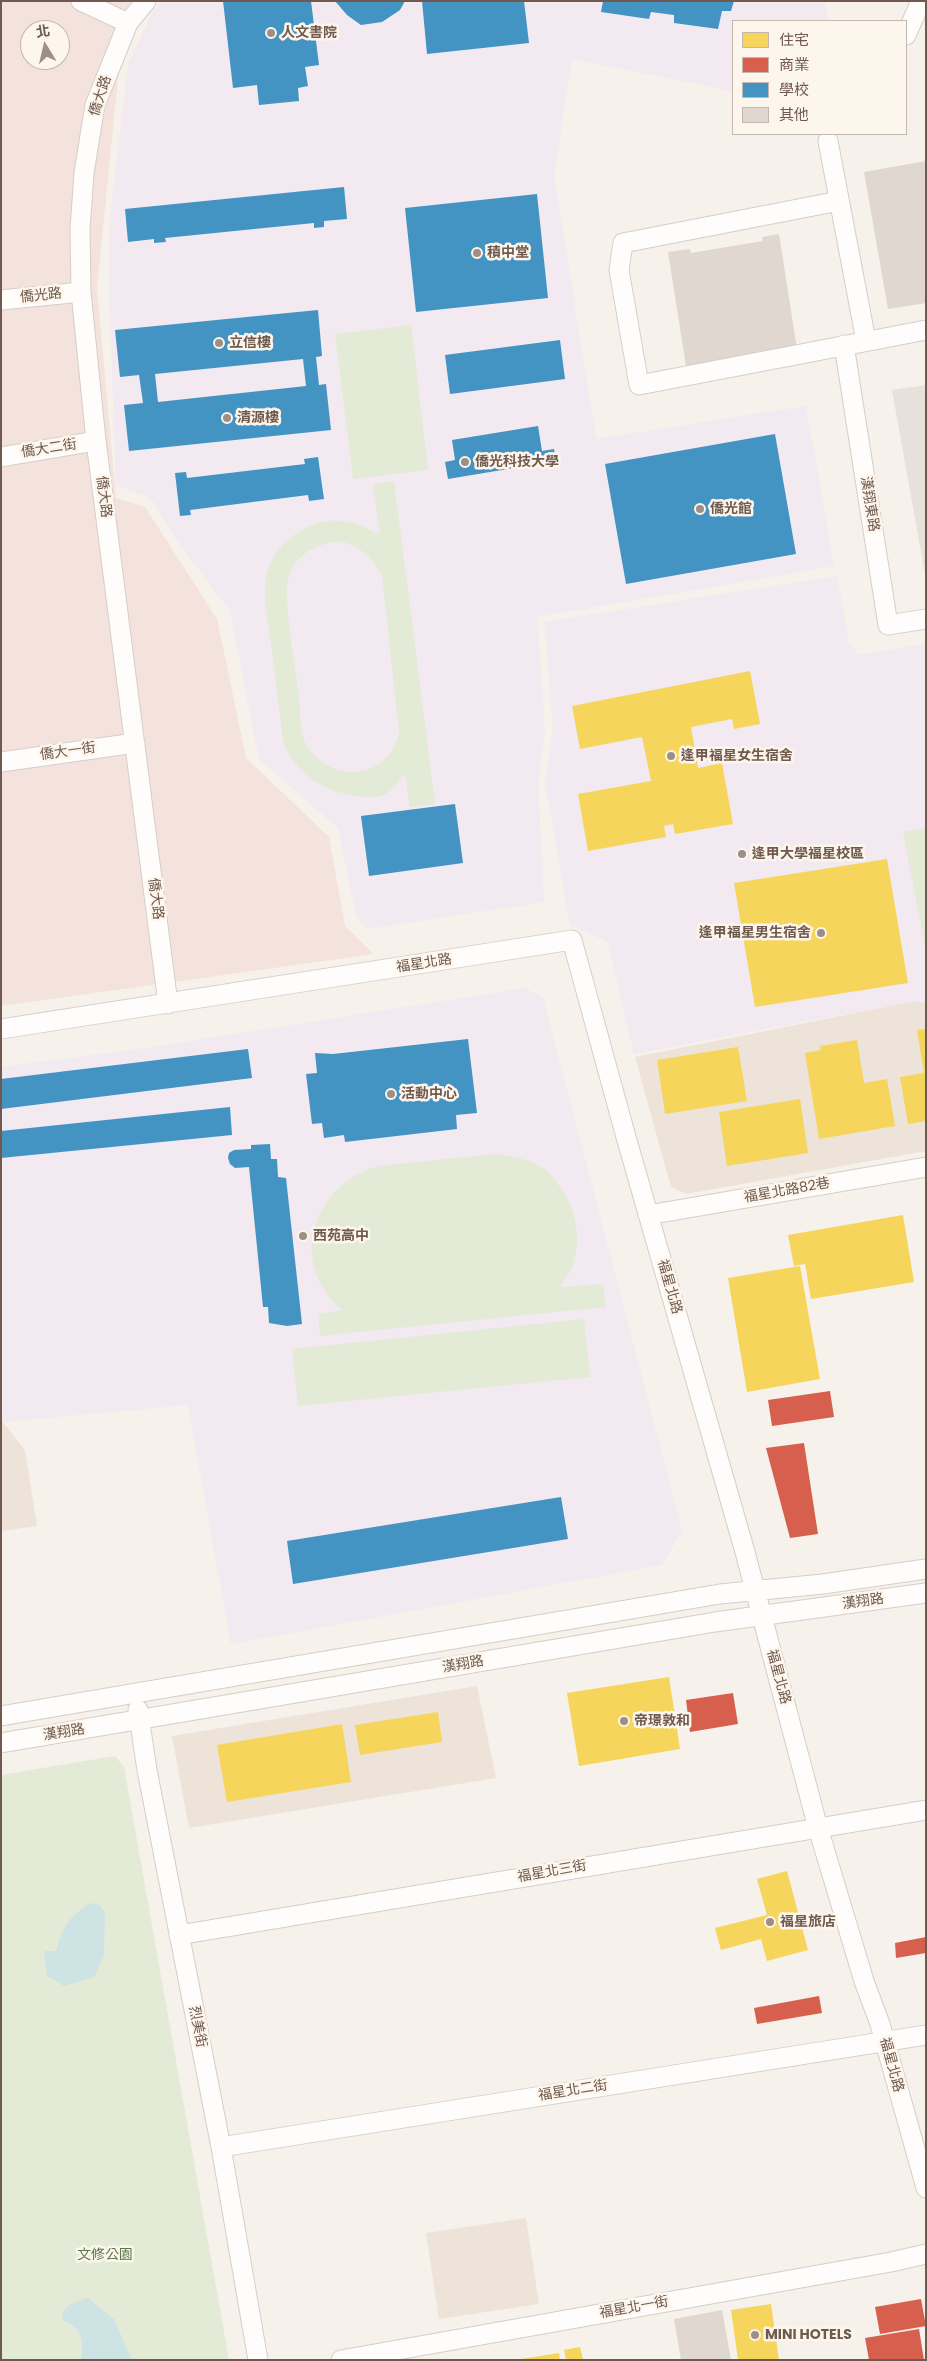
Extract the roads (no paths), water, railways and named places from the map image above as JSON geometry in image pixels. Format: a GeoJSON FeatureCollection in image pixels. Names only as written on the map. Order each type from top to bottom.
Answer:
{"type":"FeatureCollection","features":[{"type":"Feature","properties":{"kind":"street"},"geometry":{"type":"LineString","coordinates":[[81,1],[128,24]]}},
{"type":"Feature","properties":{"kind":"street","name":"僑大路"},"geometry":{"type":"LineString","coordinates":[[146,1],[128,24],[95,105],[84,173],[80,229],[81,292],[96,441],[168,1004]]}},
{"type":"Feature","properties":{"kind":"street"},"geometry":{"type":"LineString","coordinates":[[907,33],[921,1]]}},
{"type":"Feature","properties":{"kind":"street"},"geometry":{"type":"LineString","coordinates":[[828,141],[866,341]]}},
{"type":"Feature","properties":{"kind":"street"},"geometry":{"type":"LineString","coordinates":[[839,201],[623,243],[619,270],[640,385],[926,330]]}},
{"type":"Feature","properties":{"kind":"street","name":"僑光路"},"geometry":{"type":"LineString","coordinates":[[1,300],[81,292]]}},
{"type":"Feature","properties":{"kind":"street","name":"漢翔東路"},"geometry":{"type":"LineString","coordinates":[[844,345],[888,625],[926,619]]}},
{"type":"Feature","properties":{"kind":"street","name":"僑大二街"},"geometry":{"type":"LineString","coordinates":[[1,457],[96,441]]}},
{"type":"Feature","properties":{"kind":"street","name":"僑大一街"},"geometry":{"type":"LineString","coordinates":[[1,762],[135,743]]}},
{"type":"Feature","properties":{"kind":"street","name":"福星北路"},"geometry":{"type":"LineString","coordinates":[[1,1029],[572,940],[583,986],[762,1617],[818,1828],[884,2042],[926,2188]]}},
{"type":"Feature","properties":{"kind":"street","name":"福星北路82巷"},"geometry":{"type":"LineString","coordinates":[[648,1215],[925,1171]]}},
{"type":"Feature","properties":{"kind":"street","name":"漢翔路"},"geometry":{"type":"LineString","coordinates":[[1,1716],[720,1594],[824,1584],[926,1568]]}},
{"type":"Feature","properties":{"kind":"street","name":"漢翔路"},"geometry":{"type":"LineString","coordinates":[[1,1743],[715,1622],[926,1593]]}},
{"type":"Feature","properties":{"kind":"street","name":"烈美街"},"geometry":{"type":"LineString","coordinates":[[136,1694],[139,1721],[179,1935],[221,2147],[258,2360]]}},
{"type":"Feature","properties":{"kind":"street","name":"福星北三街"},"geometry":{"type":"LineString","coordinates":[[179,1935],[926,1810]]}},
{"type":"Feature","properties":{"kind":"street","name":"福星北二街"},"geometry":{"type":"LineString","coordinates":[[221,2147],[926,2035]]}},
{"type":"Feature","properties":{"kind":"street","name":"福星北一街"},"geometry":{"type":"LineString","coordinates":[[341,2360],[891,2262],[926,2254]]}},
{"type":"Feature","properties":{"kind":"place","name":"人文書院"},"geometry":{"type":"Point","coordinates":[271,33]}},
{"type":"Feature","properties":{"kind":"place","name":"積中堂"},"geometry":{"type":"Point","coordinates":[477,253]}},
{"type":"Feature","properties":{"kind":"place","name":"立信樓"},"geometry":{"type":"Point","coordinates":[219,343]}},
{"type":"Feature","properties":{"kind":"place","name":"清源樓"},"geometry":{"type":"Point","coordinates":[227,418]}},
{"type":"Feature","properties":{"kind":"place","name":"僑光科技大學"},"geometry":{"type":"Point","coordinates":[465,462]}},
{"type":"Feature","properties":{"kind":"place","name":"僑光館"},"geometry":{"type":"Point","coordinates":[700,509]}},
{"type":"Feature","properties":{"kind":"place","name":"逢甲福星女生宿舍"},"geometry":{"type":"Point","coordinates":[671,756]}},
{"type":"Feature","properties":{"kind":"place","name":"逢甲大學福星校區"},"geometry":{"type":"Point","coordinates":[742,854]}},
{"type":"Feature","properties":{"kind":"place","name":"逢甲福星男生宿舍"},"geometry":{"type":"Point","coordinates":[821,933]}},
{"type":"Feature","properties":{"kind":"place","name":"活動中心"},"geometry":{"type":"Point","coordinates":[391,1094]}},
{"type":"Feature","properties":{"kind":"place","name":"西苑高中"},"geometry":{"type":"Point","coordinates":[303,1236]}},
{"type":"Feature","properties":{"kind":"place","name":"帝璟敦和"},"geometry":{"type":"Point","coordinates":[624,1721]}},
{"type":"Feature","properties":{"kind":"place","name":"福星旅店"},"geometry":{"type":"Point","coordinates":[770,1922]}},
{"type":"Feature","properties":{"kind":"place","name":"MINI HOTELS"},"geometry":{"type":"Point","coordinates":[755,2335]}},
{"type":"Feature","properties":{"kind":"park label","name":"文修公園"},"geometry":{"type":"Point","coordinates":[105,2255]}}]}
